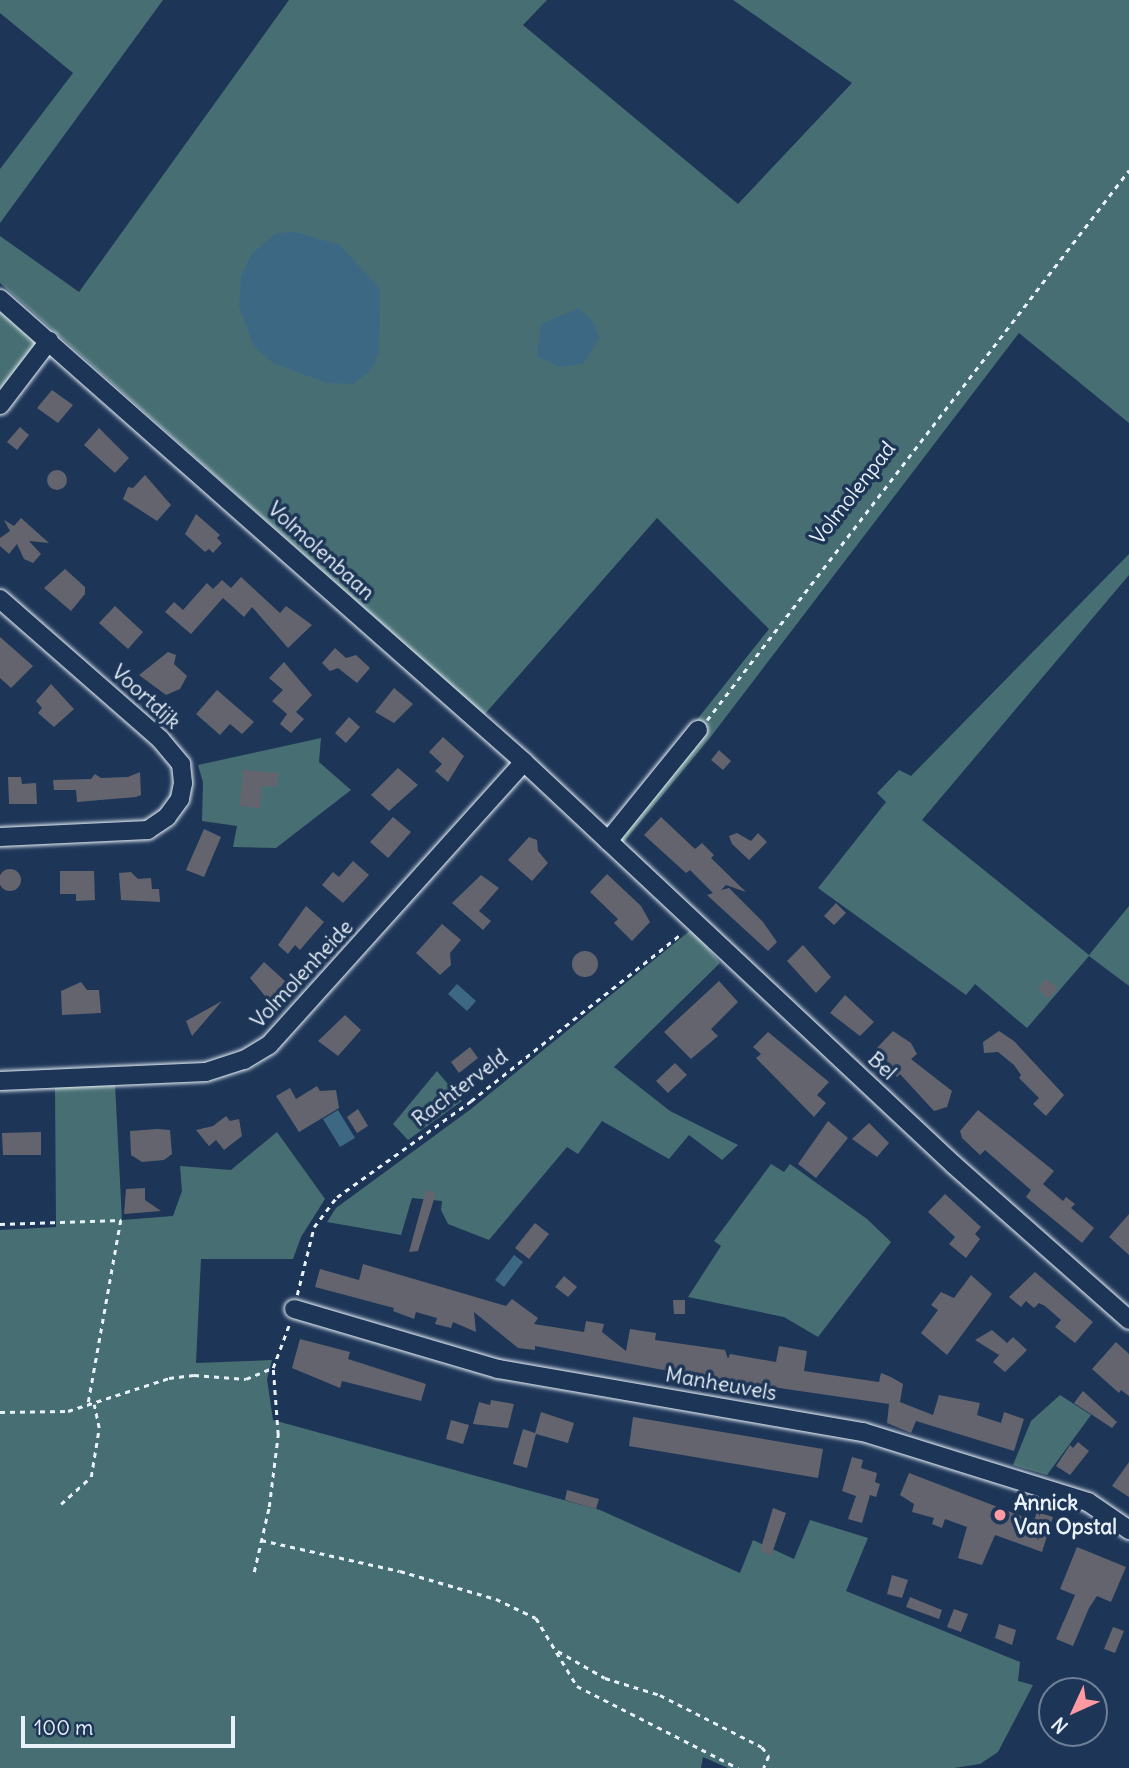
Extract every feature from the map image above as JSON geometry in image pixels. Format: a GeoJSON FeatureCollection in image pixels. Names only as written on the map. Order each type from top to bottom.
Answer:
{"type":"FeatureCollection","features":[{"type":"Feature","properties":{"kind":"street","name":"Volmolenbaan"},"geometry":{"type":"LineString","coordinates":[[0,299],[524,762],[608,841]]}},
{"type":"Feature","properties":{"kind":"street"},"geometry":{"type":"LineString","coordinates":[[0,405],[49,341]]}},
{"type":"Feature","properties":{"kind":"street","name":"Voortdijk"},"geometry":{"type":"LineString","coordinates":[[0,598],[166,745],[181,764],[183,783],[180,799],[167,817],[148,830],[0,837]]}},
{"type":"Feature","properties":{"kind":"street"},"geometry":{"type":"LineString","coordinates":[[608,841],[698,730]]}},
{"type":"Feature","properties":{"kind":"street","name":"Volmolenheide"},"geometry":{"type":"LineString","coordinates":[[0,1081],[206,1072],[244,1060],[269,1045],[524,762]]}},
{"type":"Feature","properties":{"kind":"street","name":"Bel"},"geometry":{"type":"LineString","coordinates":[[608,841],[1129,1320]]}},
{"type":"Feature","properties":{"kind":"street","name":"Manheuvels"},"geometry":{"type":"LineString","coordinates":[[294,1309],[498,1369],[863,1432],[1088,1502],[1129,1530]]}},
{"type":"Feature","properties":{"kind":"path","name":"Volmolenpad"},"geometry":{"type":"LineString","coordinates":[[698,730],[1129,170]]}},
{"type":"Feature","properties":{"kind":"path","name":"Rachterveld"},"geometry":{"type":"LineString","coordinates":[[273,1368],[294,1309],[308,1241],[321,1214],[337,1197],[471,1101],[695,922]]}},
{"type":"Feature","properties":{"kind":"path"},"geometry":{"type":"LineString","coordinates":[[0,1224],[121,1220],[88,1406]]}},
{"type":"Feature","properties":{"kind":"path"},"geometry":{"type":"LineString","coordinates":[[0,1412],[88,1406],[169,1378],[194,1375],[246,1379],[273,1368],[278,1435],[254,1572]]}},
{"type":"Feature","properties":{"kind":"path"},"geometry":{"type":"LineString","coordinates":[[61,1504],[91,1477],[99,1429],[94,1405]]}},
{"type":"Feature","properties":{"kind":"path"},"geometry":{"type":"LineString","coordinates":[[261,1539],[400,1570],[496,1599],[536,1618],[576,1686],[738,1768]]}},
{"type":"Feature","properties":{"kind":"path"},"geometry":{"type":"LineString","coordinates":[[557,1651],[573,1656],[605,1678],[660,1695],[762,1747],[769,1756],[764,1768]]}},
{"type":"Feature","properties":{"kind":"green space"},"geometry":{"type":"Polygon","coordinates":[[[0,0],[163,0],[0,223],[0,169],[73,73],[0,13],[0,0]]]}},
{"type":"Feature","properties":{"kind":"green space"},"geometry":{"type":"Polygon","coordinates":[[[289,0],[547,0],[523,25],[738,204],[852,83],[733,0],[1129,0],[1129,423],[1019,333],[709,739],[623,843],[610,829],[769,629],[657,518],[484,715],[0,283],[0,236],[79,292],[289,0]]]}},
{"type":"Feature","properties":{"kind":"green space"},"geometry":{"type":"Polygon","coordinates":[[[0,311],[37,343],[0,392],[0,311]]]}},
{"type":"Feature","properties":{"kind":"green space"},"geometry":{"type":"Polygon","coordinates":[[[1129,554],[1129,575],[922,820],[1089,955],[1129,906],[1129,986],[1089,956],[1027,1028],[975,984],[966,995],[818,888],[886,802],[877,793],[899,770],[911,776],[1129,554]]]}},
{"type":"Feature","properties":{"kind":"green space"},"geometry":{"type":"Polygon","coordinates":[[[321,738],[319,762],[351,790],[276,848],[233,847],[237,826],[202,821],[203,782],[198,765],[321,738]]]}},
{"type":"Feature","properties":{"kind":"green space"},"geometry":{"type":"Polygon","coordinates":[[[692,929],[720,963],[614,1067],[670,1111],[738,1145],[722,1160],[689,1135],[669,1159],[602,1121],[578,1154],[567,1147],[489,1240],[448,1224],[441,1210],[442,1201],[412,1198],[401,1235],[327,1222],[336,1208],[471,1109],[692,929]]]}},
{"type":"Feature","properties":{"kind":"green space"},"geometry":{"type":"Polygon","coordinates":[[[437,1071],[462,1101],[408,1140],[393,1124],[437,1071]]]}},
{"type":"Feature","properties":{"kind":"green space"},"geometry":{"type":"Polygon","coordinates":[[[115,1084],[122,1220],[173,1216],[182,1191],[180,1166],[231,1170],[277,1132],[325,1199],[301,1237],[293,1259],[201,1259],[196,1363],[272,1360],[267,1379],[273,1420],[600,1510],[740,1573],[753,1540],[794,1559],[810,1520],[868,1538],[846,1591],[1020,1662],[1018,1681],[1033,1685],[998,1752],[980,1764],[954,1768],[728,1768],[703,1757],[701,1768],[0,1768],[0,1230],[56,1227],[55,1086],[115,1084]]]}},
{"type":"Feature","properties":{"kind":"green space"},"geometry":{"type":"Polygon","coordinates":[[[771,1164],[784,1172],[790,1164],[867,1219],[891,1242],[818,1337],[784,1317],[688,1297],[721,1246],[714,1241],[771,1164]]]}},
{"type":"Feature","properties":{"kind":"green space"},"geometry":{"type":"Polygon","coordinates":[[[1060,1395],[1091,1415],[1047,1475],[1013,1465],[1031,1421],[1060,1395]]]}},
{"type":"Feature","properties":{"kind":"water"},"geometry":{"type":"Polygon","coordinates":[[[295,232],[340,245],[380,289],[379,354],[371,370],[353,384],[327,383],[273,363],[253,345],[239,306],[241,276],[251,255],[276,233],[295,232]]]}},
{"type":"Feature","properties":{"kind":"water"},"geometry":{"type":"Polygon","coordinates":[[[578,308],[593,321],[599,339],[583,364],[559,367],[537,356],[541,324],[578,308]]]}},
{"type":"Feature","properties":{"kind":"water"},"geometry":{"type":"Polygon","coordinates":[[[457,984],[476,1001],[467,1011],[448,994],[457,984]]]}},
{"type":"Feature","properties":{"kind":"water"},"geometry":{"type":"Polygon","coordinates":[[[338,1110],[355,1138],[340,1147],[323,1119],[338,1110]]]}},
{"type":"Feature","properties":{"kind":"water"},"geometry":{"type":"Polygon","coordinates":[[[514,1255],[523,1262],[504,1287],[495,1280],[514,1255]]]}},
{"type":"Feature","properties":{"kind":"building"},"geometry":{"type":"Polygon","coordinates":[[[52,390],[73,405],[58,423],[37,408],[52,390]]]}},
{"type":"Feature","properties":{"kind":"building"},"geometry":{"type":"Polygon","coordinates":[[[20,427],[29,435],[17,450],[7,442],[20,427]]]}},
{"type":"Feature","properties":{"kind":"building"},"geometry":{"type":"Polygon","coordinates":[[[99,428],[129,458],[115,473],[84,445],[99,428]]]}},
{"type":"Feature","properties":{"kind":"building"},"geometry":{"type":"Polygon","coordinates":[[[53,470],[61,470],[67,480],[61,490],[53,490],[47,484],[47,476],[53,470]]]}},
{"type":"Feature","properties":{"kind":"building"},"geometry":{"type":"Polygon","coordinates":[[[145,475],[171,505],[157,521],[123,499],[128,487],[133,488],[145,475]]]}},
{"type":"Feature","properties":{"kind":"building"},"geometry":{"type":"Polygon","coordinates":[[[196,514],[220,535],[217,538],[222,543],[213,553],[209,549],[205,552],[185,534],[196,514]]]}},
{"type":"Feature","properties":{"kind":"building"},"geometry":{"type":"Polygon","coordinates":[[[21,518],[49,543],[29,541],[41,554],[33,563],[24,559],[17,544],[9,554],[0,546],[0,538],[10,531],[4,520],[14,526],[21,518]]]}},
{"type":"Feature","properties":{"kind":"building"},"geometry":{"type":"Polygon","coordinates":[[[65,569],[85,587],[85,594],[71,611],[44,588],[65,569]]]}},
{"type":"Feature","properties":{"kind":"building"},"geometry":{"type":"Polygon","coordinates":[[[241,577],[280,613],[286,606],[312,625],[288,648],[252,607],[244,617],[223,598],[191,634],[165,612],[174,602],[183,610],[207,583],[213,589],[222,580],[231,588],[241,577]]]}},
{"type":"Feature","properties":{"kind":"building"},"geometry":{"type":"Polygon","coordinates":[[[115,606],[143,632],[128,649],[99,623],[115,606]]]}},
{"type":"Feature","properties":{"kind":"building"},"geometry":{"type":"Polygon","coordinates":[[[0,637],[33,666],[11,688],[0,678],[0,637]]]}},
{"type":"Feature","properties":{"kind":"building"},"geometry":{"type":"Polygon","coordinates":[[[335,648],[346,658],[356,655],[370,668],[357,683],[338,668],[330,671],[322,663],[335,648]]]}},
{"type":"Feature","properties":{"kind":"building"},"geometry":{"type":"Polygon","coordinates":[[[168,652],[176,655],[174,664],[187,676],[180,689],[166,695],[139,675],[168,652]]]}},
{"type":"Feature","properties":{"kind":"building"},"geometry":{"type":"Polygon","coordinates":[[[284,662],[312,695],[296,712],[304,719],[291,733],[280,724],[287,714],[272,701],[283,690],[269,678],[284,662]]]}},
{"type":"Feature","properties":{"kind":"building"},"geometry":{"type":"Polygon","coordinates":[[[51,684],[74,709],[54,727],[38,713],[42,708],[36,701],[51,684]]]}},
{"type":"Feature","properties":{"kind":"building"},"geometry":{"type":"Polygon","coordinates":[[[394,688],[413,704],[394,723],[375,712],[394,688]]]}},
{"type":"Feature","properties":{"kind":"building"},"geometry":{"type":"Polygon","coordinates":[[[217,690],[254,722],[242,734],[230,724],[220,735],[196,714],[217,690]]]}},
{"type":"Feature","properties":{"kind":"building"},"geometry":{"type":"Polygon","coordinates":[[[349,717],[360,727],[346,743],[335,733],[349,717]]]}},
{"type":"Feature","properties":{"kind":"building"},"geometry":{"type":"Polygon","coordinates":[[[443,737],[464,756],[448,782],[435,771],[442,764],[429,752],[443,737]]]}},
{"type":"Feature","properties":{"kind":"building"},"geometry":{"type":"Polygon","coordinates":[[[719,750],[731,761],[723,770],[711,760],[719,750]]]}},
{"type":"Feature","properties":{"kind":"building"},"geometry":{"type":"Polygon","coordinates":[[[398,768],[418,785],[389,811],[371,795],[398,768]]]}},
{"type":"Feature","properties":{"kind":"building"},"geometry":{"type":"Polygon","coordinates":[[[243,770],[278,773],[277,787],[262,786],[260,808],[240,806],[243,770]]]}},
{"type":"Feature","properties":{"kind":"building"},"geometry":{"type":"Polygon","coordinates":[[[140,772],[141,795],[136,797],[77,802],[76,790],[54,790],[53,780],[91,779],[95,774],[101,778],[128,777],[140,772]]]}},
{"type":"Feature","properties":{"kind":"building"},"geometry":{"type":"Polygon","coordinates":[[[8,777],[21,777],[22,784],[36,783],[37,804],[9,804],[8,777]]]}},
{"type":"Feature","properties":{"kind":"building"},"geometry":{"type":"Polygon","coordinates":[[[393,817],[411,832],[388,858],[370,842],[393,817]]]}},
{"type":"Feature","properties":{"kind":"building"},"geometry":{"type":"Polygon","coordinates":[[[661,817],[695,849],[702,843],[714,855],[711,858],[746,892],[726,885],[721,890],[729,888],[763,922],[777,942],[768,951],[707,895],[713,893],[690,870],[686,873],[644,835],[661,817]]]}},
{"type":"Feature","properties":{"kind":"building"},"geometry":{"type":"Polygon","coordinates":[[[204,829],[221,837],[204,877],[186,870],[204,829]]]}},
{"type":"Feature","properties":{"kind":"building"},"geometry":{"type":"Polygon","coordinates":[[[737,833],[751,841],[758,833],[767,842],[749,860],[732,844],[729,836],[737,833]]]}},
{"type":"Feature","properties":{"kind":"building"},"geometry":{"type":"Polygon","coordinates":[[[529,837],[537,840],[538,851],[548,863],[532,881],[508,860],[529,837]]]}},
{"type":"Feature","properties":{"kind":"building"},"geometry":{"type":"Polygon","coordinates":[[[353,861],[369,875],[343,903],[322,885],[333,872],[339,877],[353,861]]]}},
{"type":"Feature","properties":{"kind":"building"},"geometry":{"type":"Polygon","coordinates":[[[10,869],[18,872],[21,880],[18,888],[10,891],[2,888],[-1,880],[2,872],[10,869]]]}},
{"type":"Feature","properties":{"kind":"building"},"geometry":{"type":"Polygon","coordinates":[[[60,871],[94,871],[95,900],[76,901],[76,894],[60,894],[60,871]]]}},
{"type":"Feature","properties":{"kind":"building"},"geometry":{"type":"Polygon","coordinates":[[[131,872],[138,879],[151,878],[152,889],[159,889],[160,902],[121,900],[119,873],[131,872]]]}},
{"type":"Feature","properties":{"kind":"building"},"geometry":{"type":"Polygon","coordinates":[[[607,874],[641,906],[650,922],[632,941],[614,923],[618,919],[590,892],[607,874]]]}},
{"type":"Feature","properties":{"kind":"building"},"geometry":{"type":"Polygon","coordinates":[[[481,875],[499,888],[479,911],[491,921],[483,930],[452,903],[481,875]]]}},
{"type":"Feature","properties":{"kind":"building"},"geometry":{"type":"Polygon","coordinates":[[[836,903],[846,913],[834,925],[824,916],[836,903]]]}},
{"type":"Feature","properties":{"kind":"building"},"geometry":{"type":"Polygon","coordinates":[[[306,906],[324,922],[300,950],[295,945],[288,954],[278,945],[306,906]]]}},
{"type":"Feature","properties":{"kind":"building"},"geometry":{"type":"Polygon","coordinates":[[[442,924],[461,940],[450,953],[451,965],[440,975],[416,953],[442,924]]]}},
{"type":"Feature","properties":{"kind":"building"},"geometry":{"type":"Polygon","coordinates":[[[803,945],[831,977],[816,993],[787,961],[803,945]]]}},
{"type":"Feature","properties":{"kind":"building"},"geometry":{"type":"Polygon","coordinates":[[[585,951],[594,955],[598,964],[594,973],[585,977],[576,973],[572,964],[576,955],[585,951]]]}},
{"type":"Feature","properties":{"kind":"building"},"geometry":{"type":"Polygon","coordinates":[[[264,962],[285,981],[270,1002],[250,978],[264,962]]]}},
{"type":"Feature","properties":{"kind":"building"},"geometry":{"type":"Polygon","coordinates":[[[1046,979],[1058,988],[1049,999],[1038,989],[1046,979]]]}},
{"type":"Feature","properties":{"kind":"building"},"geometry":{"type":"Polygon","coordinates":[[[719,981],[738,1002],[711,1029],[718,1036],[691,1059],[664,1032],[719,981]]]}},
{"type":"Feature","properties":{"kind":"building"},"geometry":{"type":"Polygon","coordinates":[[[81,982],[87,990],[99,990],[101,1013],[62,1015],[61,991],[81,982]]]}},
{"type":"Feature","properties":{"kind":"building"},"geometry":{"type":"Polygon","coordinates":[[[845,995],[874,1022],[860,1036],[830,1013],[845,995]]]}},
{"type":"Feature","properties":{"kind":"building"},"geometry":{"type":"Polygon","coordinates":[[[222,1001],[192,1036],[186,1021],[222,1001]]]}},
{"type":"Feature","properties":{"kind":"building"},"geometry":{"type":"Polygon","coordinates":[[[345,1015],[361,1030],[338,1056],[318,1041],[345,1015]]]}},
{"type":"Feature","properties":{"kind":"building"},"geometry":{"type":"Polygon","coordinates":[[[893,1031],[911,1043],[917,1054],[911,1059],[952,1091],[947,1107],[934,1111],[900,1074],[897,1077],[887,1067],[890,1064],[875,1050],[893,1031]]]}},
{"type":"Feature","properties":{"kind":"building"},"geometry":{"type":"Polygon","coordinates":[[[999,1031],[1014,1041],[1064,1095],[1046,1116],[1033,1104],[1039,1098],[1019,1078],[1021,1075],[1014,1065],[998,1052],[984,1053],[983,1042],[999,1031]]]}},
{"type":"Feature","properties":{"kind":"building"},"geometry":{"type":"Polygon","coordinates":[[[768,1032],[829,1082],[817,1095],[826,1103],[814,1117],[756,1058],[761,1054],[753,1047],[768,1032]]]}},
{"type":"Feature","properties":{"kind":"building"},"geometry":{"type":"Polygon","coordinates":[[[470,1047],[478,1058],[459,1073],[451,1062],[470,1047]]]}},
{"type":"Feature","properties":{"kind":"building"},"geometry":{"type":"Polygon","coordinates":[[[675,1063],[687,1075],[668,1093],[656,1081],[675,1063]]]}},
{"type":"Feature","properties":{"kind":"building"},"geometry":{"type":"Polygon","coordinates":[[[317,1086],[320,1091],[336,1090],[339,1108],[299,1132],[276,1096],[290,1088],[296,1099],[317,1086]]]}},
{"type":"Feature","properties":{"kind":"building"},"geometry":{"type":"Polygon","coordinates":[[[358,1109],[368,1126],[357,1133],[347,1117],[358,1109]]]}},
{"type":"Feature","properties":{"kind":"building"},"geometry":{"type":"Polygon","coordinates":[[[978,1110],[1054,1171],[1043,1184],[1063,1201],[1066,1197],[1075,1204],[1071,1208],[1094,1228],[1082,1243],[1026,1197],[1031,1190],[985,1150],[980,1155],[962,1138],[960,1131],[978,1110]]]}},
{"type":"Feature","properties":{"kind":"building"},"geometry":{"type":"Polygon","coordinates":[[[226,1116],[230,1121],[239,1119],[242,1136],[224,1150],[216,1140],[209,1146],[196,1130],[213,1126],[226,1116]]]}},
{"type":"Feature","properties":{"kind":"building"},"geometry":{"type":"Polygon","coordinates":[[[828,1121],[848,1138],[816,1178],[798,1164],[828,1121]]]}},
{"type":"Feature","properties":{"kind":"building"},"geometry":{"type":"Polygon","coordinates":[[[869,1123],[889,1143],[877,1157],[852,1139],[869,1123]]]}},
{"type":"Feature","properties":{"kind":"building"},"geometry":{"type":"Polygon","coordinates":[[[170,1130],[172,1154],[164,1160],[142,1162],[131,1155],[130,1131],[170,1130]]]}},
{"type":"Feature","properties":{"kind":"building"},"geometry":{"type":"Polygon","coordinates":[[[41,1132],[41,1155],[3,1155],[2,1133],[41,1132]]]}},
{"type":"Feature","properties":{"kind":"building"},"geometry":{"type":"Polygon","coordinates":[[[145,1188],[145,1200],[161,1211],[124,1214],[126,1189],[145,1188]]]}},
{"type":"Feature","properties":{"kind":"building"},"geometry":{"type":"Polygon","coordinates":[[[426,1190],[436,1193],[418,1251],[409,1252],[426,1190]]]}},
{"type":"Feature","properties":{"kind":"building"},"geometry":{"type":"Polygon","coordinates":[[[945,1194],[981,1227],[975,1234],[980,1239],[966,1258],[949,1244],[955,1237],[928,1212],[945,1194]]]}},
{"type":"Feature","properties":{"kind":"building"},"geometry":{"type":"Polygon","coordinates":[[[1129,1214],[1129,1255],[1109,1237],[1129,1214]]]}},
{"type":"Feature","properties":{"kind":"building"},"geometry":{"type":"Polygon","coordinates":[[[535,1223],[549,1234],[529,1259],[515,1248],[535,1223]]]}},
{"type":"Feature","properties":{"kind":"building"},"geometry":{"type":"Polygon","coordinates":[[[363,1264],[506,1306],[512,1299],[538,1318],[534,1324],[584,1332],[586,1321],[604,1324],[602,1332],[626,1351],[630,1329],[656,1333],[655,1340],[725,1350],[728,1359],[730,1354],[776,1362],[779,1346],[807,1351],[804,1371],[879,1382],[881,1373],[891,1377],[903,1384],[900,1402],[933,1415],[939,1395],[980,1403],[977,1415],[1001,1423],[1004,1412],[1024,1419],[1014,1451],[916,1421],[911,1433],[887,1423],[889,1404],[690,1375],[535,1346],[535,1350],[518,1348],[474,1312],[476,1332],[453,1322],[451,1328],[435,1324],[437,1318],[416,1312],[414,1319],[393,1311],[394,1308],[315,1287],[320,1269],[359,1280],[363,1264]]]}},
{"type":"Feature","properties":{"kind":"building"},"geometry":{"type":"Polygon","coordinates":[[[1035,1272],[1093,1322],[1075,1343],[1055,1327],[1061,1320],[1045,1306],[1039,1303],[1034,1308],[1026,1301],[1021,1307],[1009,1297],[1035,1272]]]}},
{"type":"Feature","properties":{"kind":"building"},"geometry":{"type":"Polygon","coordinates":[[[971,1275],[992,1294],[947,1355],[921,1333],[938,1310],[931,1305],[941,1292],[954,1298],[971,1275]]]}},
{"type":"Feature","properties":{"kind":"building"},"geometry":{"type":"Polygon","coordinates":[[[564,1276],[577,1287],[568,1297],[555,1287],[564,1276]]]}},
{"type":"Feature","properties":{"kind":"building"},"geometry":{"type":"Polygon","coordinates":[[[673,1300],[685,1300],[685,1314],[674,1314],[673,1300]]]}},
{"type":"Feature","properties":{"kind":"building"},"geometry":{"type":"Polygon","coordinates":[[[992,1330],[1007,1343],[1013,1337],[1027,1350],[1005,1372],[993,1362],[999,1355],[975,1340],[992,1330]]]}},
{"type":"Feature","properties":{"kind":"building"},"geometry":{"type":"Polygon","coordinates":[[[300,1339],[350,1352],[348,1359],[426,1384],[421,1401],[342,1381],[340,1388],[292,1368],[300,1339]]]}},
{"type":"Feature","properties":{"kind":"building"},"geometry":{"type":"Polygon","coordinates":[[[1116,1342],[1129,1354],[1129,1396],[1121,1390],[1119,1393],[1092,1369],[1116,1342]]]}},
{"type":"Feature","properties":{"kind":"building"},"geometry":{"type":"Polygon","coordinates":[[[1083,1391],[1117,1422],[1112,1428],[1074,1403],[1083,1391]]]}},
{"type":"Feature","properties":{"kind":"building"},"geometry":{"type":"Polygon","coordinates":[[[491,1400],[514,1404],[508,1428],[473,1424],[479,1402],[490,1405],[491,1400]]]}},
{"type":"Feature","properties":{"kind":"building"},"geometry":{"type":"Polygon","coordinates":[[[541,1412],[574,1423],[568,1443],[536,1434],[527,1468],[513,1464],[523,1429],[535,1433],[541,1412]]]}},
{"type":"Feature","properties":{"kind":"building"},"geometry":{"type":"Polygon","coordinates":[[[633,1417],[823,1449],[818,1478],[629,1446],[633,1417]]]}},
{"type":"Feature","properties":{"kind":"building"},"geometry":{"type":"Polygon","coordinates":[[[451,1420],[469,1425],[463,1444],[446,1439],[451,1420]]]}},
{"type":"Feature","properties":{"kind":"building"},"geometry":{"type":"Polygon","coordinates":[[[1078,1442],[1089,1451],[1070,1475],[1056,1466],[1070,1445],[1073,1448],[1078,1442]]]}},
{"type":"Feature","properties":{"kind":"building"},"geometry":{"type":"Polygon","coordinates":[[[852,1457],[863,1460],[861,1468],[877,1473],[875,1482],[880,1484],[876,1497],[870,1495],[862,1523],[848,1519],[856,1496],[842,1491],[852,1457]]]}},
{"type":"Feature","properties":{"kind":"building"},"geometry":{"type":"Polygon","coordinates":[[[1129,1462],[1129,1497],[1112,1486],[1129,1462]]]}},
{"type":"Feature","properties":{"kind":"building"},"geometry":{"type":"Polygon","coordinates":[[[909,1473],[1034,1521],[1037,1512],[1053,1517],[1042,1552],[995,1535],[982,1565],[958,1558],[967,1527],[945,1519],[942,1528],[932,1524],[934,1518],[912,1512],[914,1504],[900,1495],[909,1473]]]}},
{"type":"Feature","properties":{"kind":"building"},"geometry":{"type":"Polygon","coordinates":[[[567,1490],[599,1499],[596,1509],[565,1500],[567,1490]]]}},
{"type":"Feature","properties":{"kind":"building"},"geometry":{"type":"Polygon","coordinates":[[[773,1508],[786,1513],[771,1556],[760,1551],[773,1508]]]}},
{"type":"Feature","properties":{"kind":"building"},"geometry":{"type":"Polygon","coordinates":[[[1077,1547],[1126,1567],[1111,1602],[1097,1596],[1073,1646],[1056,1639],[1075,1595],[1060,1589],[1077,1547]]]}},
{"type":"Feature","properties":{"kind":"building"},"geometry":{"type":"Polygon","coordinates":[[[892,1575],[908,1580],[902,1598],[887,1594],[892,1575]]]}},
{"type":"Feature","properties":{"kind":"building"},"geometry":{"type":"Polygon","coordinates":[[[910,1597],[942,1610],[939,1619],[906,1607],[910,1597]]]}},
{"type":"Feature","properties":{"kind":"building"},"geometry":{"type":"Polygon","coordinates":[[[954,1609],[968,1614],[961,1632],[947,1627],[954,1609]]]}},
{"type":"Feature","properties":{"kind":"building"},"geometry":{"type":"Polygon","coordinates":[[[999,1624],[1016,1630],[1012,1645],[995,1638],[999,1624]]]}},
{"type":"Feature","properties":{"kind":"building"},"geometry":{"type":"Polygon","coordinates":[[[1113,1627],[1124,1631],[1115,1653],[1104,1649],[1113,1627]]]}},
{"type":"Feature","properties":{"kind":"place","name":"Annick Van Opstal"},"geometry":{"type":"Point","coordinates":[1000,1515]}}]}
